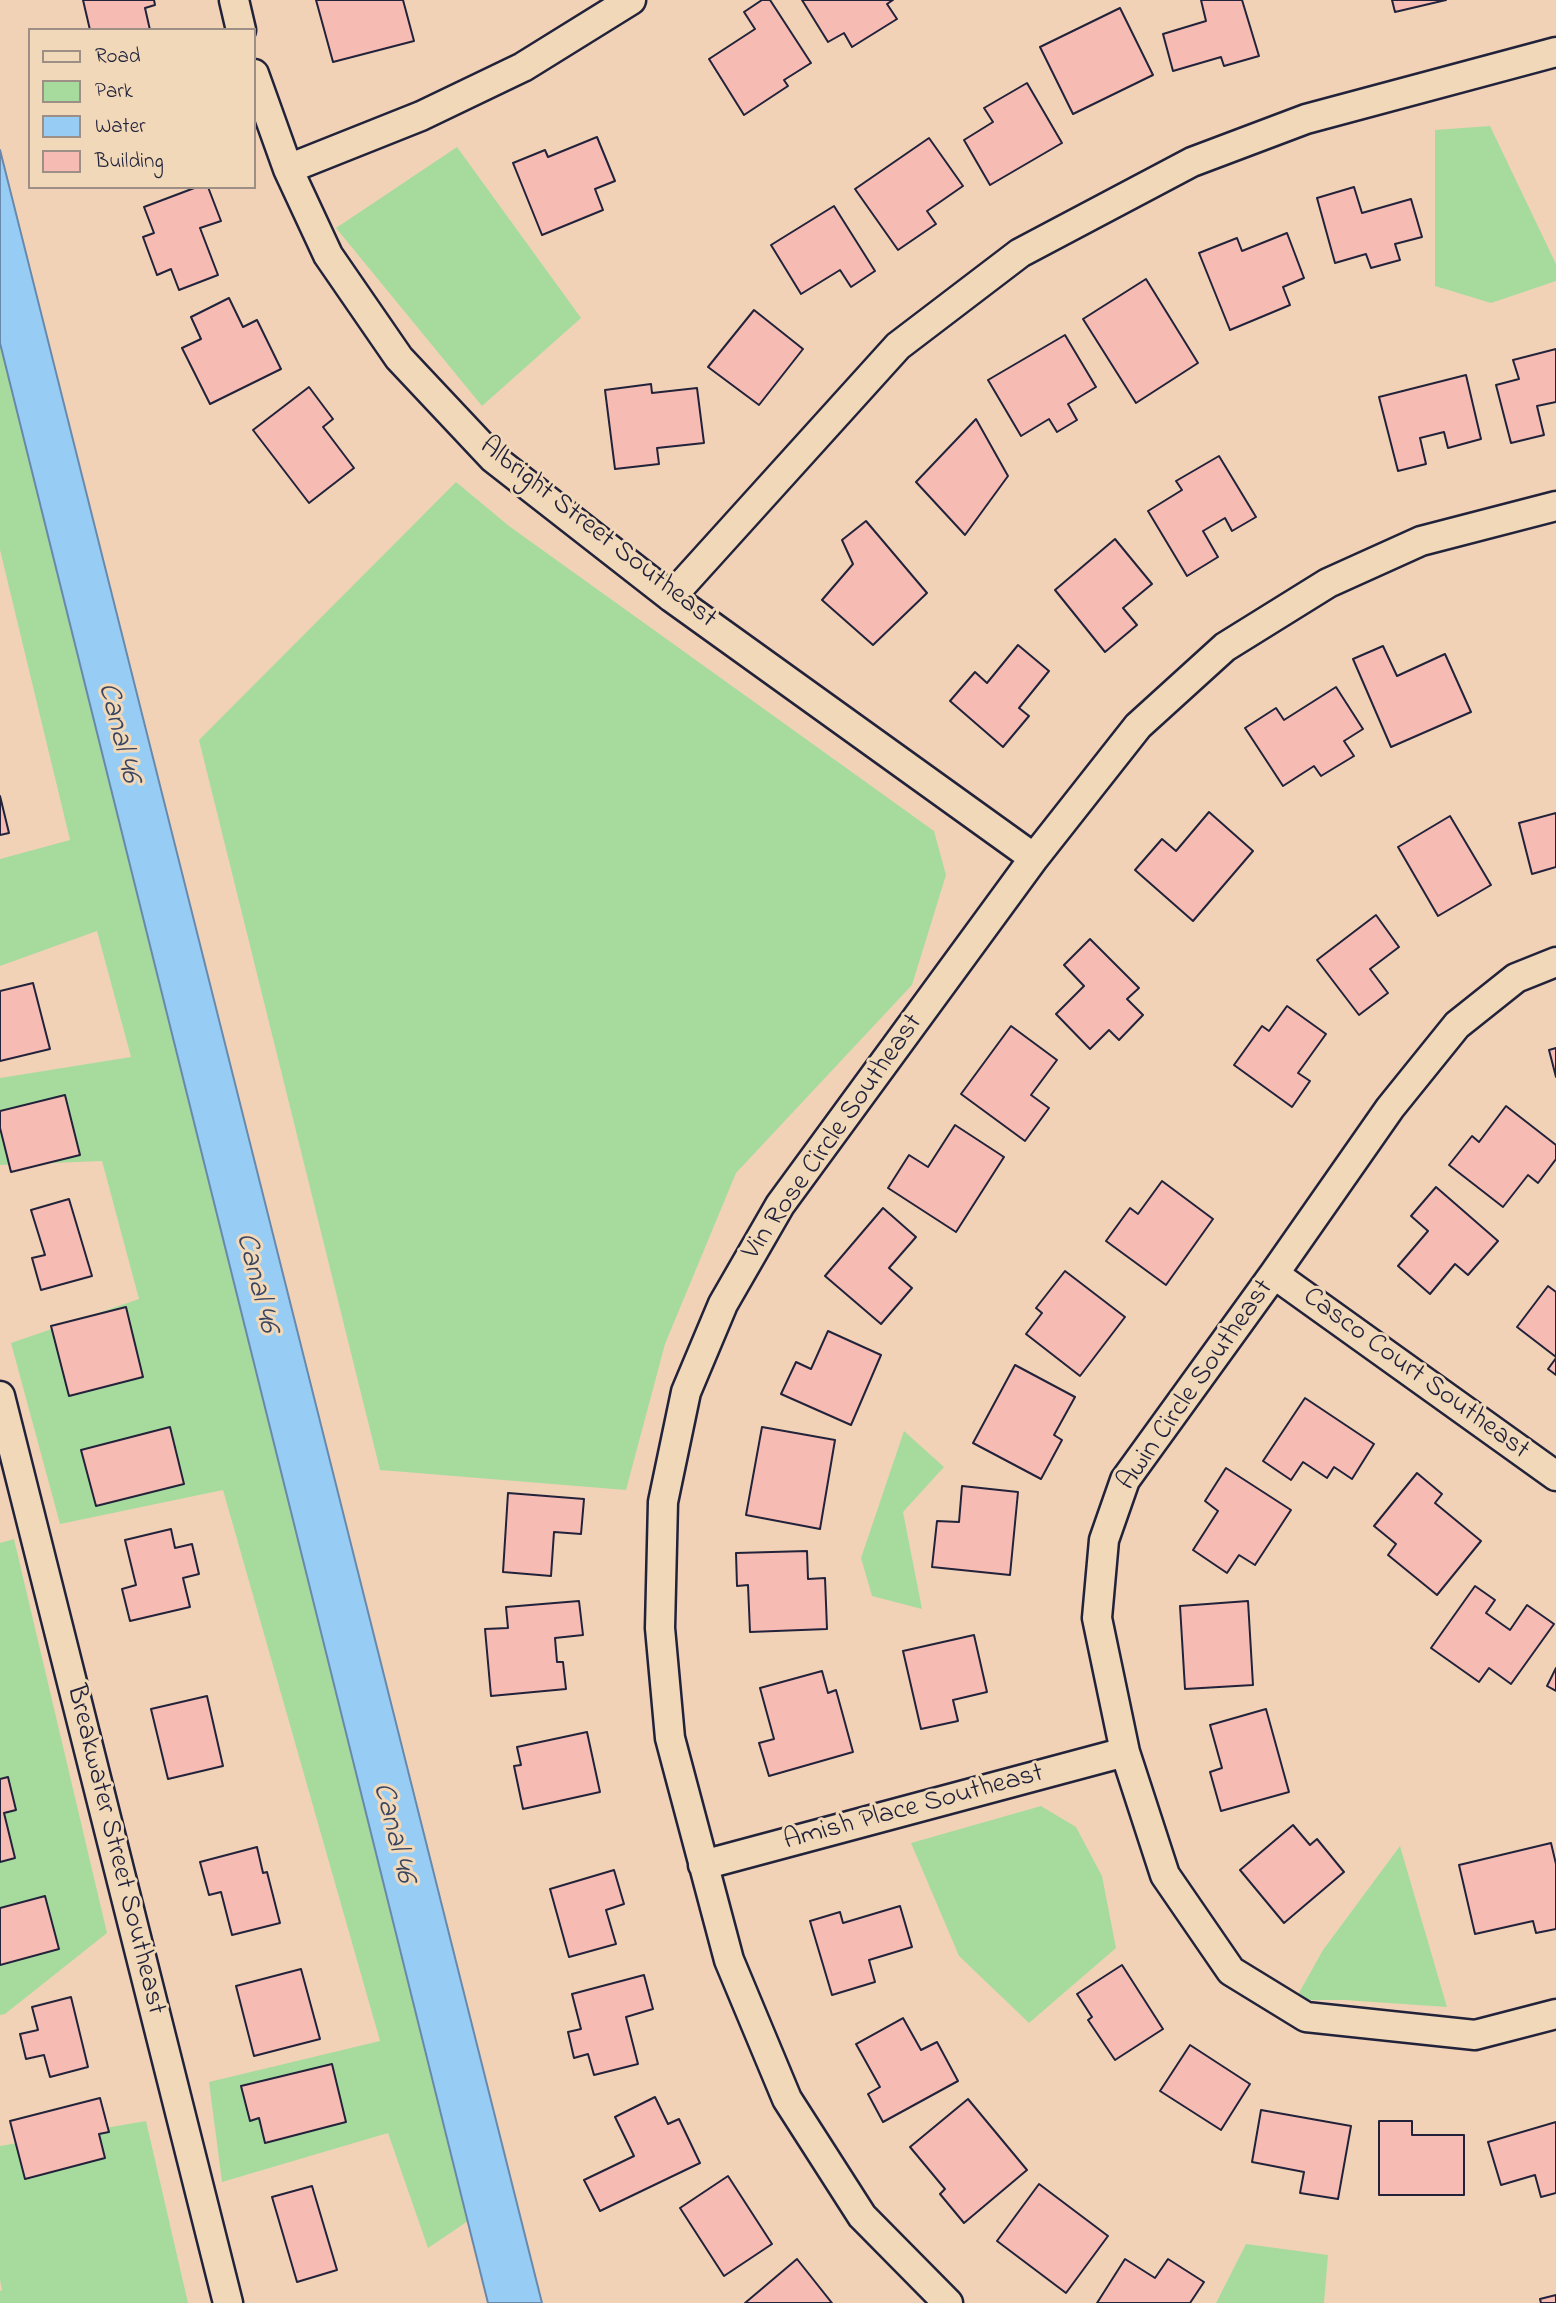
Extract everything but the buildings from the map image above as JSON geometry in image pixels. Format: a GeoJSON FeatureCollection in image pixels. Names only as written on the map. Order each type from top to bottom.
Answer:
{"type":"FeatureCollection","features":[{"type":"Feature","properties":{"kind":"street"},"geometry":{"type":"LineString","coordinates":[[234,0],[241,28]]}},
{"type":"Feature","properties":{"kind":"street"},"geometry":{"type":"LineString","coordinates":[[288,169],[421,117],[523,67],[631,0]]}},
{"type":"Feature","properties":{"kind":"street"},"geometry":{"type":"LineString","coordinates":[[671,597],[898,346],[1020,253],[1192,162],[1306,119],[1556,52]]}},
{"type":"Feature","properties":{"kind":"street","name":"Albright Street Southeast"},"geometry":{"type":"LineString","coordinates":[[256,80],[288,169],[328,255],[399,358],[493,458],[671,597],[1034,858]]}},
{"type":"Feature","properties":{"kind":"street","name":"Vin Rose Circle Southeast"},"geometry":{"type":"LineString","coordinates":[[948,2303],[862,2216],[787,2099],[729,1960],[670,1738],[660,1629],[663,1502],[686,1392],[723,1304],[780,1205],[1034,858],[1138,726],[1225,648],[1328,583],[1421,541],[1556,506]]}},
{"type":"Feature","properties":{"kind":"street","name":"Awin Circle Southeast"},"geometry":{"type":"LineString","coordinates":[[1556,962],[1516,978],[1457,1025],[1390,1108],[1125,1480],[1104,1540],[1097,1618],[1125,1752],[1165,1875],[1231,1971],[1306,2017],[1475,2035],[1556,2014]]}},
{"type":"Feature","properties":{"kind":"street","name":"Casco Court Southeast"},"geometry":{"type":"LineString","coordinates":[[1274,1274],[1556,1476]]}},
{"type":"Feature","properties":{"kind":"street","name":"Breakwater Street Southeast"},"geometry":{"type":"LineString","coordinates":[[0,1396],[228,2303]]}},
{"type":"Feature","properties":{"kind":"street","name":"Amish Place Southeast"},"geometry":{"type":"LineString","coordinates":[[703,1865],[1125,1752]]}},
{"type":"Feature","properties":{"kind":"green space"},"geometry":{"type":"Polygon","coordinates":[[[1490,126],[1556,264],[1556,281],[1491,303],[1435,286],[1435,130],[1490,126]]]}},
{"type":"Feature","properties":{"kind":"green space"},"geometry":{"type":"Polygon","coordinates":[[[457,147],[581,318],[482,406],[336,228],[457,147]]]}},
{"type":"Feature","properties":{"kind":"green space"},"geometry":{"type":"Polygon","coordinates":[[[0,343],[468,2221],[428,2248],[388,2133],[222,2182],[209,2082],[380,2041],[223,1490],[60,1524],[11,1343],[139,1299],[102,1161],[0,1165],[0,1078],[131,1057],[97,931],[0,966],[0,859],[70,840],[0,550],[0,343]]]}},
{"type":"Feature","properties":{"kind":"green space"},"geometry":{"type":"Polygon","coordinates":[[[456,482],[509,526],[934,831],[946,875],[912,985],[736,1173],[665,1344],[626,1490],[380,1470],[199,740],[456,482]]]}},
{"type":"Feature","properties":{"kind":"green space"},"geometry":{"type":"Polygon","coordinates":[[[904,1431],[944,1467],[903,1512],[922,1609],[872,1596],[861,1558],[904,1431]]]}},
{"type":"Feature","properties":{"kind":"green space"},"geometry":{"type":"Polygon","coordinates":[[[14,1539],[107,1933],[5,2014],[0,2015],[0,1543],[14,1539]]]}},
{"type":"Feature","properties":{"kind":"green space"},"geometry":{"type":"Polygon","coordinates":[[[1041,1806],[1076,1827],[1102,1876],[1116,1948],[1029,2023],[959,1956],[911,1843],[1041,1806]]]}},
{"type":"Feature","properties":{"kind":"green space"},"geometry":{"type":"Polygon","coordinates":[[[1400,1846],[1447,2007],[1344,2000],[1295,2000],[1323,1950],[1400,1846]]]}},
{"type":"Feature","properties":{"kind":"green space"},"geometry":{"type":"Polygon","coordinates":[[[146,2121],[188,2303],[0,2303],[0,2146],[146,2121]]]}},
{"type":"Feature","properties":{"kind":"green space"},"geometry":{"type":"Polygon","coordinates":[[[1246,2244],[1328,2255],[1324,2303],[1216,2303],[1246,2244]]]}},
{"type":"Feature","properties":{"kind":"water","name":"Canal 46"},"geometry":{"type":"Polygon","coordinates":[[[0,150],[542,2303],[488,2303],[0,343],[0,150]]]}}]}
